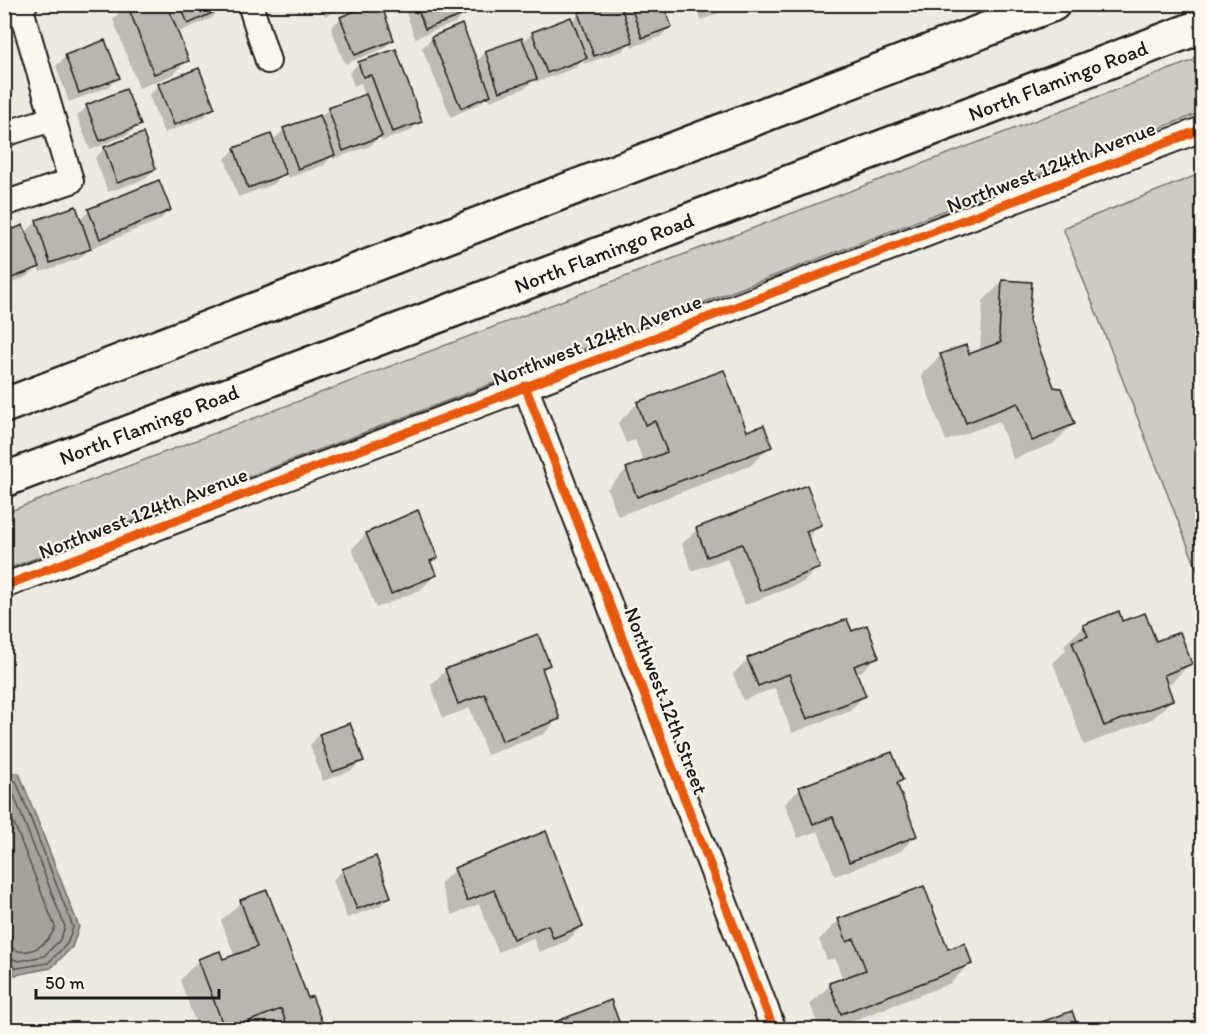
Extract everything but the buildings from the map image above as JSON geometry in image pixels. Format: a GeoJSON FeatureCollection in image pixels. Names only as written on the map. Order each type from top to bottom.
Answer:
{"type":"FeatureCollection","features":[{"type":"Feature","properties":{"kind":"highway"},"geometry":{"type":"LineString","coordinates":[[4,406],[1053,4]]}},
{"type":"Feature","properties":{"kind":"highway","name":"North Flamingo Road"},"geometry":{"type":"LineString","coordinates":[[4,480],[1203,26]]}},
{"type":"Feature","properties":{"kind":"street"},"geometry":{"type":"LineString","coordinates":[[4,204],[71,181],[21,9],[25,4]]}},
{"type":"Feature","properties":{"kind":"street"},"geometry":{"type":"LineString","coordinates":[[250,4],[268,61]]}},
{"type":"Feature","properties":{"kind":"street"},"geometry":{"type":"LineString","coordinates":[[4,134],[52,119]]}},
{"type":"Feature","properties":{"kind":"street","name":"Northwest 124th Avenue"},"geometry":{"type":"LineString","coordinates":[[4,586],[1203,129]]}},
{"type":"Feature","properties":{"kind":"street","name":"Northwest 12th Street"},"geometry":{"type":"LineString","coordinates":[[525,386],[774,1029]]}},
{"type":"Feature","properties":{"kind":"shaded area"},"geometry":{"type":"Polygon","coordinates":[[[1202,57],[1202,112],[5,570],[5,513],[1202,57]]]}},
{"type":"Feature","properties":{"kind":"shaded area"},"geometry":{"type":"Polygon","coordinates":[[[1202,173],[1202,582],[1063,228],[1202,173]]]}},
{"type":"Feature","properties":{"kind":"water"},"geometry":{"type":"Polygon","coordinates":[[[5,773],[19,773],[79,927],[72,947],[51,968],[15,975],[5,968],[5,773]]]}},
{"type":"Feature","properties":{"kind":"cycle path"},"geometry":{"type":"LineString","coordinates":[[4,586],[1202,129]]}},
{"type":"Feature","properties":{"kind":"cycle path"},"geometry":{"type":"LineString","coordinates":[[525,386],[774,1030]]}}]}
